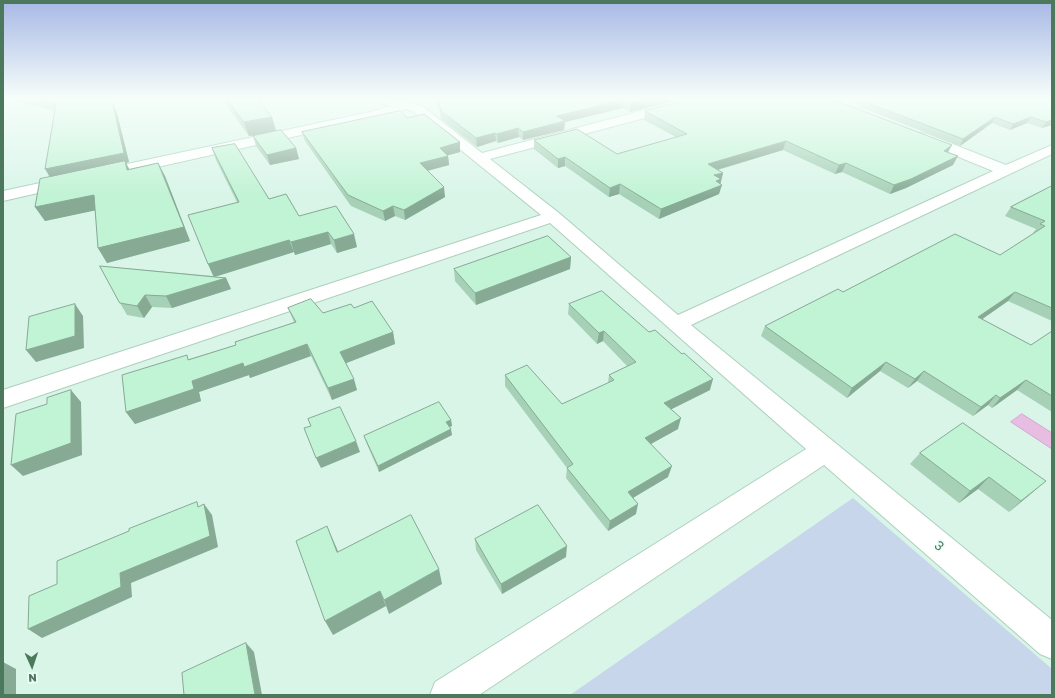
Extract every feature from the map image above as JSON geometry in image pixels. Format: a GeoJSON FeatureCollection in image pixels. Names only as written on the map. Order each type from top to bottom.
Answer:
{"type":"FeatureCollection","features":[{"type":"Feature","properties":{"kind":"street"},"geometry":{"type":"LineString","coordinates":[[3,196],[297,132]]}},
{"type":"Feature","properties":{"kind":"street","name":"3"},"geometry":{"type":"LineString","coordinates":[[446,132],[553,217],[676,324],[1052,642]]}},
{"type":"Feature","properties":{"kind":"street"},"geometry":{"type":"LineString","coordinates":[[479,158],[578,132]]}},
{"type":"Feature","properties":{"kind":"street"},"geometry":{"type":"LineString","coordinates":[[911,133],[1005,170]]}},
{"type":"Feature","properties":{"kind":"street"},"geometry":{"type":"LineString","coordinates":[[676,324],[1052,149]]}},
{"type":"Feature","properties":{"kind":"street"},"geometry":{"type":"LineString","coordinates":[[3,399],[553,217]]}},
{"type":"Feature","properties":{"kind":"street"},"geometry":{"type":"LineString","coordinates":[[448,695],[825,450]]}},
{"type":"Feature","properties":{"kind":"shaded area"},"geometry":{"type":"Polygon","coordinates":[[[3,132],[1052,132],[1052,695],[3,695],[3,132]]]}},
{"type":"Feature","properties":{"kind":"shaded area"},"geometry":{"type":"Polygon","coordinates":[[[1022,414],[1052,433],[1052,449],[1011,422],[1022,414]]]}},
{"type":"Feature","properties":{"kind":"shaded area"},"geometry":{"type":"Polygon","coordinates":[[[853,498],[1052,669],[1052,695],[570,695],[853,498]]]}},
{"type":"Feature","properties":{"kind":"building"},"geometry":{"type":"Polygon","coordinates":[[[51,132],[119,132],[124,153],[45,169],[51,132]]]}},
{"type":"Feature","properties":{"kind":"building"},"geometry":{"type":"Polygon","coordinates":[[[274,132],[282,132],[296,148],[267,155],[253,136],[274,132]]]}},
{"type":"Feature","properties":{"kind":"building"},"geometry":{"type":"Polygon","coordinates":[[[302,132],[447,132],[460,142],[440,148],[448,156],[420,163],[444,187],[404,210],[393,206],[383,211],[348,195],[302,132]]]}},
{"type":"Feature","properties":{"kind":"building"},"geometry":{"type":"Polygon","coordinates":[[[468,132],[505,132],[497,134],[495,133],[476,138],[468,132]]]}},
{"type":"Feature","properties":{"kind":"building"},"geometry":{"type":"Polygon","coordinates":[[[567,132],[581,132],[617,154],[687,134],[683,132],[917,132],[952,145],[944,151],[958,156],[911,179],[894,185],[846,163],[839,165],[786,141],[708,164],[723,173],[714,175],[721,179],[716,181],[722,185],[661,209],[620,184],[610,188],[565,157],[558,159],[534,140],[567,132]]]}},
{"type":"Feature","properties":{"kind":"building"},"geometry":{"type":"Polygon","coordinates":[[[943,132],[974,132],[963,139],[943,132]]]}},
{"type":"Feature","properties":{"kind":"building"},"geometry":{"type":"Polygon","coordinates":[[[235,144],[269,199],[286,194],[299,216],[336,206],[354,234],[334,240],[328,232],[291,242],[289,240],[208,264],[188,215],[239,202],[212,148],[235,144]]]}},
{"type":"Feature","properties":{"kind":"building"},"geometry":{"type":"Polygon","coordinates":[[[125,161],[127,170],[158,163],[184,227],[98,248],[94,195],[35,207],[40,179],[125,161]]]}},
{"type":"Feature","properties":{"kind":"building"},"geometry":{"type":"Polygon","coordinates":[[[1052,186],[1052,308],[1015,292],[978,317],[1031,345],[1052,331],[1052,396],[1026,380],[1000,398],[996,395],[981,407],[924,371],[915,379],[886,362],[852,388],[765,326],[838,289],[843,292],[955,234],[1000,255],[1045,226],[1040,224],[1045,221],[1011,207],[1052,186]]]}},
{"type":"Feature","properties":{"kind":"building"},"geometry":{"type":"Polygon","coordinates":[[[548,236],[571,257],[475,293],[454,269],[548,236]]]}},
{"type":"Feature","properties":{"kind":"building"},"geometry":{"type":"Polygon","coordinates":[[[100,266],[226,278],[166,296],[145,295],[137,306],[120,303],[100,266]]]}},
{"type":"Feature","properties":{"kind":"building"},"geometry":{"type":"Polygon","coordinates":[[[602,291],[649,332],[655,330],[713,379],[664,403],[681,418],[645,438],[672,466],[628,492],[638,504],[610,521],[567,468],[573,464],[505,375],[527,365],[562,404],[614,380],[609,375],[636,362],[604,331],[599,333],[569,304],[602,291]]]}},
{"type":"Feature","properties":{"kind":"building"},"geometry":{"type":"Polygon","coordinates":[[[311,299],[323,313],[351,304],[354,308],[372,301],[393,332],[340,352],[354,379],[328,388],[307,344],[244,367],[243,363],[192,381],[194,389],[126,412],[122,375],[187,355],[188,360],[236,345],[235,342],[296,322],[288,308],[311,299]]]}},
{"type":"Feature","properties":{"kind":"building"},"geometry":{"type":"Polygon","coordinates":[[[75,304],[75,336],[26,350],[29,317],[75,304]]]}},
{"type":"Feature","properties":{"kind":"building"},"geometry":{"type":"Polygon","coordinates":[[[71,390],[71,443],[11,465],[16,414],[47,404],[47,398],[71,390]]]}},
{"type":"Feature","properties":{"kind":"building"},"geometry":{"type":"Polygon","coordinates":[[[439,402],[451,420],[446,422],[451,429],[378,466],[364,436],[439,402]]]}},
{"type":"Feature","properties":{"kind":"building"},"geometry":{"type":"Polygon","coordinates":[[[340,407],[356,441],[316,458],[304,428],[311,426],[308,419],[340,407]]]}},
{"type":"Feature","properties":{"kind":"building"},"geometry":{"type":"Polygon","coordinates":[[[963,423],[1046,481],[1021,501],[989,477],[970,491],[920,453],[963,423]]]}},
{"type":"Feature","properties":{"kind":"building"},"geometry":{"type":"Polygon","coordinates":[[[197,502],[198,507],[204,504],[210,536],[120,573],[121,587],[28,629],[29,596],[57,584],[57,561],[129,531],[129,529],[197,502]]]}},
{"type":"Feature","properties":{"kind":"building"},"geometry":{"type":"Polygon","coordinates":[[[538,505],[567,546],[501,584],[475,539],[538,505]]]}},
{"type":"Feature","properties":{"kind":"building"},"geometry":{"type":"Polygon","coordinates":[[[411,515],[439,569],[384,600],[380,591],[325,621],[296,541],[327,526],[337,552],[411,515]]]}},
{"type":"Feature","properties":{"kind":"building"},"geometry":{"type":"Polygon","coordinates":[[[246,643],[255,695],[184,695],[182,673],[246,643]]]}}]}
